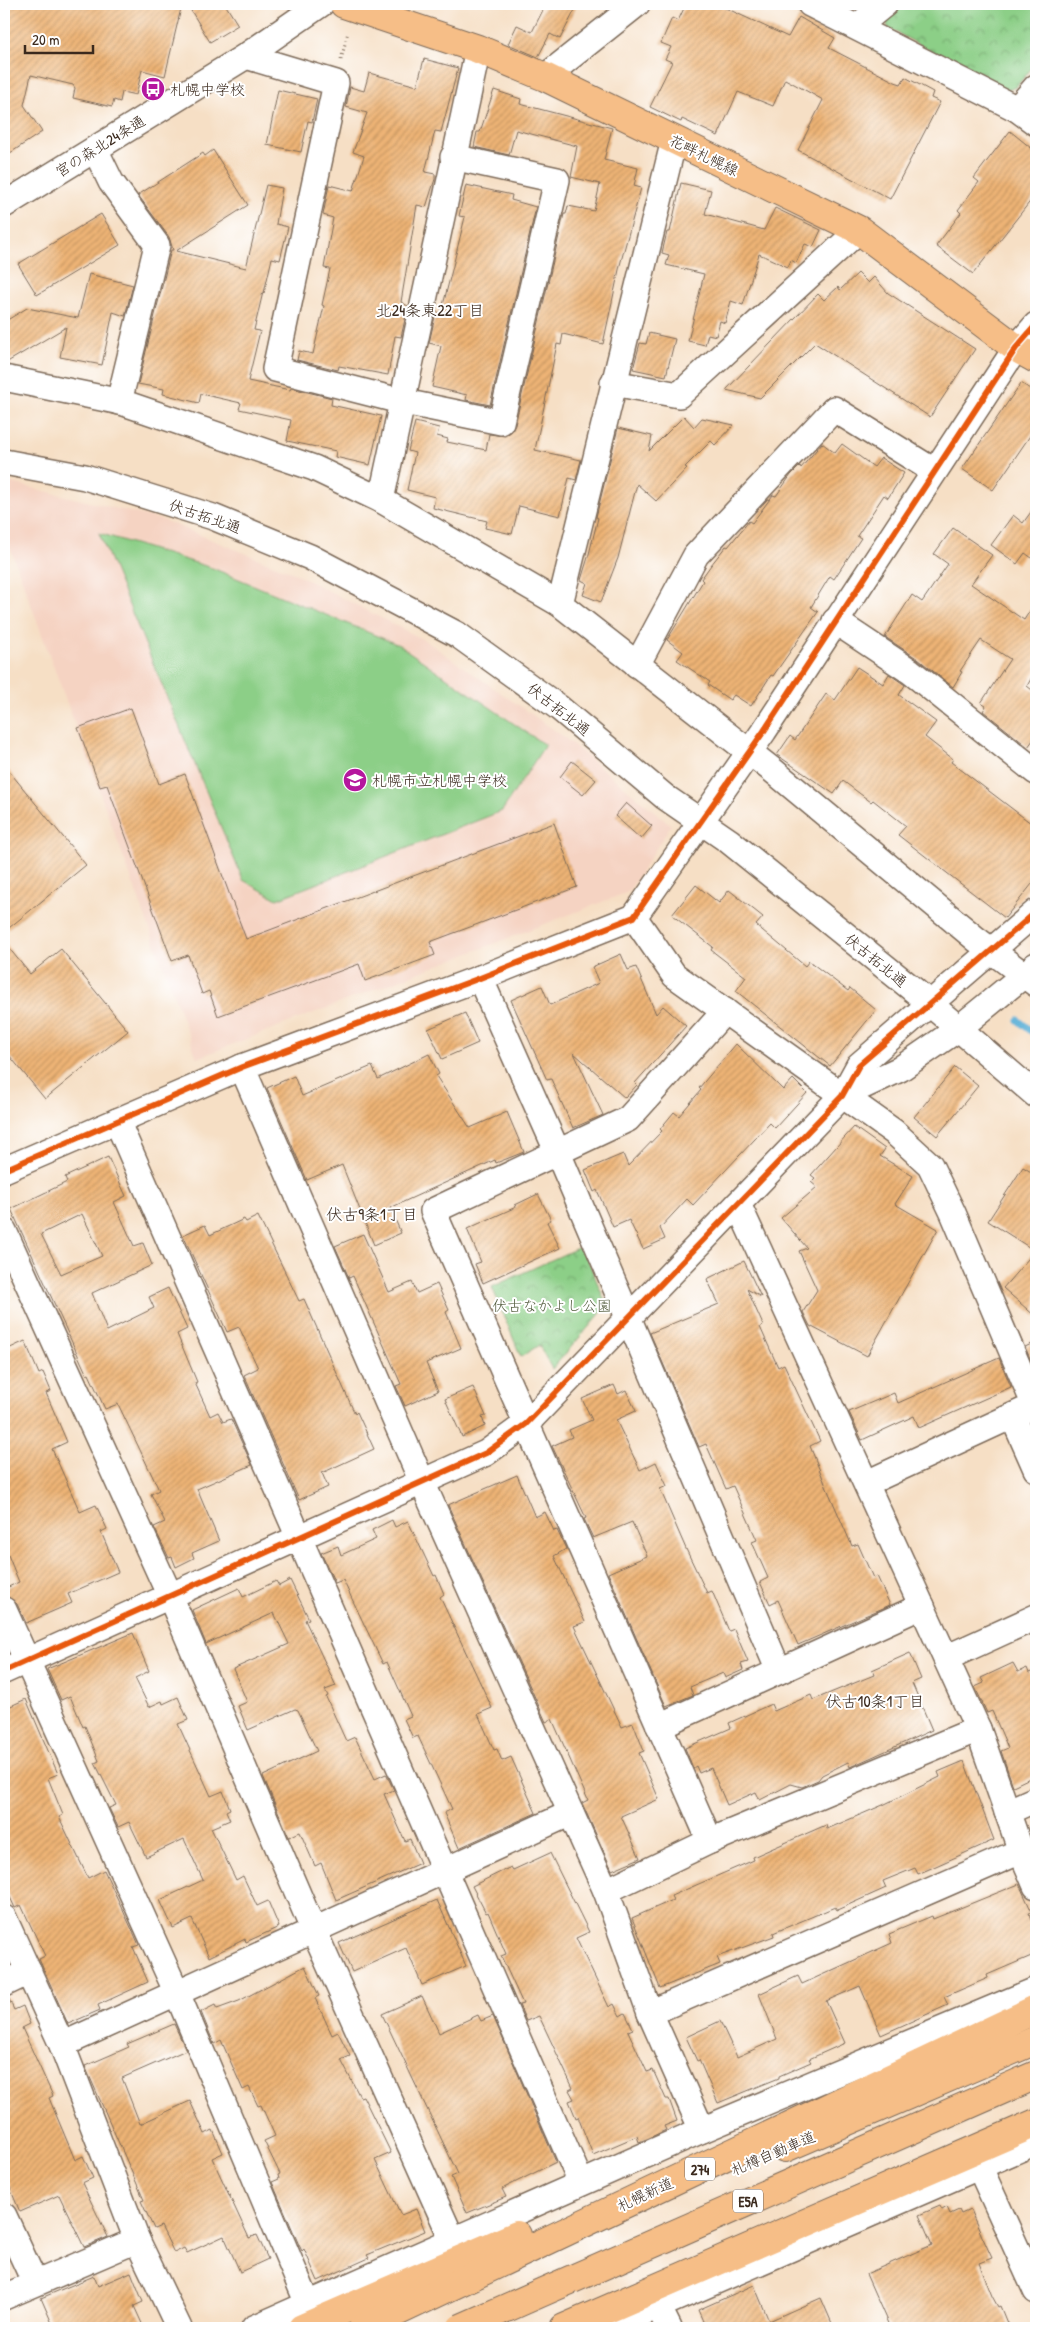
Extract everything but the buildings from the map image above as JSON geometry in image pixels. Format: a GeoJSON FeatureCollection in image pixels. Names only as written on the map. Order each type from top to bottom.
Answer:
{"type":"FeatureCollection","features":[{"type":"Feature","properties":{"kind":"main road","name":"花畔札幌線"},"geometry":{"type":"LineString","coordinates":[[344,4],[478,49],[545,77],[859,230],[1026,353]]}},
{"type":"Feature","properties":{"kind":"main road","name":"札幌新道"},"geometry":{"type":"LineString","coordinates":[[363,2328],[1036,2009]]}},
{"type":"Feature","properties":{"kind":"main road","name":"札樽自動車道"},"geometry":{"type":"LineString","coordinates":[[373,2328],[1036,2040]]}},
{"type":"Feature","properties":{"kind":"main road","name":"E5A"},"geometry":{"type":"LineString","coordinates":[[461,2328],[1036,2075]]}},
{"type":"Feature","properties":{"kind":"main road"},"geometry":{"type":"LineString","coordinates":[[448,2328],[1036,2089]]}},
{"type":"Feature","properties":{"kind":"main road"},"geometry":{"type":"LineString","coordinates":[[305,2316],[652,2177],[821,2102],[848,2098]]}},
{"type":"Feature","properties":{"kind":"main road"},"geometry":{"type":"LineString","coordinates":[[564,2328],[1036,2124]]}},
{"type":"Feature","properties":{"kind":"street","name":"宮の森北24条通"},"geometry":{"type":"LineString","coordinates":[[4,206],[246,56],[322,4]]}},
{"type":"Feature","properties":{"kind":"street"},"geometry":{"type":"LineString","coordinates":[[545,77],[637,4]]}},
{"type":"Feature","properties":{"kind":"street"},"geometry":{"type":"LineString","coordinates":[[810,4],[858,26],[1027,116],[1036,87]]}},
{"type":"Feature","properties":{"kind":"street"},"geometry":{"type":"LineString","coordinates":[[858,26],[885,4]]}},
{"type":"Feature","properties":{"kind":"street"},"geometry":{"type":"LineString","coordinates":[[381,500],[404,402],[478,49]]}},
{"type":"Feature","properties":{"kind":"street"},"geometry":{"type":"LineString","coordinates":[[246,56],[336,83],[275,368],[404,402],[502,422],[557,180],[454,157]]}},
{"type":"Feature","properties":{"kind":"street"},"geometry":{"type":"LineString","coordinates":[[560,604],[674,140]]}},
{"type":"Feature","properties":{"kind":"street"},"geometry":{"type":"LineString","coordinates":[[95,149],[112,182],[157,245],[119,402]]}},
{"type":"Feature","properties":{"kind":"street"},"geometry":{"type":"LineString","coordinates":[[613,383],[680,395],[859,230]]}},
{"type":"Feature","properties":{"kind":"street"},"geometry":{"type":"LineString","coordinates":[[4,1170],[242,1067],[480,978],[634,917],[750,752],[934,471],[1026,353],[1036,325]]}},
{"type":"Feature","properties":{"kind":"street"},"geometry":{"type":"LineString","coordinates":[[4,378],[119,402],[314,468],[381,500],[560,604],[750,752],[992,951],[1032,974],[900,1069],[842,1096]]}},
{"type":"Feature","properties":{"kind":"street"},"geometry":{"type":"LineString","coordinates":[[637,665],[696,556],[834,409],[934,471]]}},
{"type":"Feature","properties":{"kind":"street","name":"伏古拓北通"},"geometry":{"type":"LineString","coordinates":[[4,462],[85,477],[213,517],[310,558],[458,635],[558,707],[665,797],[729,842],[929,1004],[1036,1095]]}},
{"type":"Feature","properties":{"kind":"street"},"geometry":{"type":"LineString","coordinates":[[835,621],[910,671],[1036,772]]}},
{"type":"Feature","properties":{"kind":"street"},"geometry":{"type":"LineString","coordinates":[[4,1671],[486,1453],[526,1424],[842,1096],[859,1064],[1036,912]]}},
{"type":"Feature","properties":{"kind":"street"},"geometry":{"type":"LineString","coordinates":[[634,917],[674,975],[894,1132],[930,1165],[953,1213],[1028,1409],[1036,1469]]}},
{"type":"Feature","properties":{"kind":"street"},"geometry":{"type":"LineString","coordinates":[[480,978],[558,1153],[779,1671]]}},
{"type":"Feature","properties":{"kind":"street"},"geometry":{"type":"LineString","coordinates":[[710,1841],[433,1211],[628,1119],[725,1011]]}},
{"type":"Feature","properties":{"kind":"street"},"geometry":{"type":"LineString","coordinates":[[242,1067],[422,1482],[606,1891],[650,2013],[702,2130]]}},
{"type":"Feature","properties":{"kind":"street"},"geometry":{"type":"LineString","coordinates":[[118,1121],[446,1870],[581,2184]]}},
{"type":"Feature","properties":{"kind":"street"},"geometry":{"type":"LineString","coordinates":[[738,1204],[867,1482],[978,1729],[1006,1812],[1036,1886]]}},
{"type":"Feature","properties":{"kind":"street"},"geometry":{"type":"LineString","coordinates":[[4,1231],[170,1596],[313,1929],[453,2241]]}},
{"type":"Feature","properties":{"kind":"street"},"geometry":{"type":"LineString","coordinates":[[867,1482],[1028,1409]]}},
{"type":"Feature","properties":{"kind":"street"},"geometry":{"type":"LineString","coordinates":[[659,1726],[922,1606]]}},
{"type":"Feature","properties":{"kind":"street"},"geometry":{"type":"LineString","coordinates":[[4,1610],[177,1993],[305,2316]]}},
{"type":"Feature","properties":{"kind":"street"},"geometry":{"type":"LineString","coordinates":[[946,1658],[1036,1616]]}},
{"type":"Feature","properties":{"kind":"street"},"geometry":{"type":"LineString","coordinates":[[606,1891],[710,1841],[978,1729]]}},
{"type":"Feature","properties":{"kind":"street"},"geometry":{"type":"LineString","coordinates":[[1006,1812],[1036,1799]]}},
{"type":"Feature","properties":{"kind":"street"},"geometry":{"type":"LineString","coordinates":[[62,2045],[571,1813]]}},
{"type":"Feature","properties":{"kind":"street"},"geometry":{"type":"LineString","coordinates":[[650,2013],[1021,1851]]}},
{"type":"Feature","properties":{"kind":"street"},"geometry":{"type":"LineString","coordinates":[[4,1918],[62,2045],[137,2240],[179,2328]]}},
{"type":"Feature","properties":{"kind":"street"},"geometry":{"type":"LineString","coordinates":[[4,1984],[29,1972]]}},
{"type":"Feature","properties":{"kind":"street"},"geometry":{"type":"LineString","coordinates":[[254,2328],[305,2316],[453,2241],[702,2130],[1036,1990]]}},
{"type":"Feature","properties":{"kind":"street"},"geometry":{"type":"LineString","coordinates":[[608,2328],[980,2168],[1036,2142]]}},
{"type":"Feature","properties":{"kind":"street"},"geometry":{"type":"LineString","coordinates":[[980,2168],[1036,2291]]}},
{"type":"Feature","properties":{"kind":"street"},"geometry":{"type":"LineString","coordinates":[[4,2216],[35,2283]]}},
{"type":"Feature","properties":{"kind":"street"},"geometry":{"type":"LineString","coordinates":[[4,2297],[137,2240]]}},
{"type":"Feature","properties":{"kind":"street"},"geometry":{"type":"LineString","coordinates":[[658,2306],[669,2328]]}},
{"type":"Feature","properties":{"kind":"path"},"geometry":{"type":"LineString","coordinates":[[336,83],[348,31]]}},
{"type":"Feature","properties":{"kind":"shaded area","name":"札幌市立札幌中学校"},"geometry":{"type":"Polygon","coordinates":[[[4,481],[163,520],[294,573],[426,641],[560,734],[671,825],[628,892],[197,1058],[4,531],[4,481]]]}},
{"type":"Feature","properties":{"kind":"green space"},"geometry":{"type":"Polygon","coordinates":[[[899,4],[1036,4],[1036,63],[1016,87],[1006,91],[888,28],[885,14],[899,4]]]}},
{"type":"Feature","properties":{"kind":"green space"},"geometry":{"type":"Polygon","coordinates":[[[99,533],[212,568],[399,645],[545,745],[502,811],[277,899],[243,880],[99,533]]]}},
{"type":"Feature","properties":{"kind":"green space","name":"伏古なかよし公園"},"geometry":{"type":"Polygon","coordinates":[[[582,1246],[607,1306],[552,1369],[539,1345],[521,1357],[492,1287],[582,1246]]]}},
{"type":"Feature","properties":{"kind":"waterway"},"geometry":{"type":"LineString","coordinates":[[1018,1020],[1036,1035]]}},
{"type":"Feature","properties":{"kind":"cycle path"},"geometry":{"type":"LineString","coordinates":[[4,1170],[242,1067],[480,978],[634,917],[764,731],[1016,348],[1036,325]]}},
{"type":"Feature","properties":{"kind":"cycle path"},"geometry":{"type":"LineString","coordinates":[[4,1671],[486,1453],[526,1424],[842,1096],[859,1065],[1036,912]]}},
{"type":"Feature","properties":{"kind":"place","name":"札幌中学校"},"geometry":{"type":"Point","coordinates":[153,89]}},
{"type":"Feature","properties":{"kind":"place","name":"札幌市立札幌中学校"},"geometry":{"type":"Point","coordinates":[355,780]}},
{"type":"Feature","properties":{"kind":"district","name":"北24条東22丁目"},"geometry":{"type":"Point","coordinates":[430,310]}},
{"type":"Feature","properties":{"kind":"district","name":"伏古9条1丁目"},"geometry":{"type":"Point","coordinates":[372,1214]}},
{"type":"Feature","properties":{"kind":"district","name":"伏古10条1丁目"},"geometry":{"type":"Point","coordinates":[875,1701]}}]}
